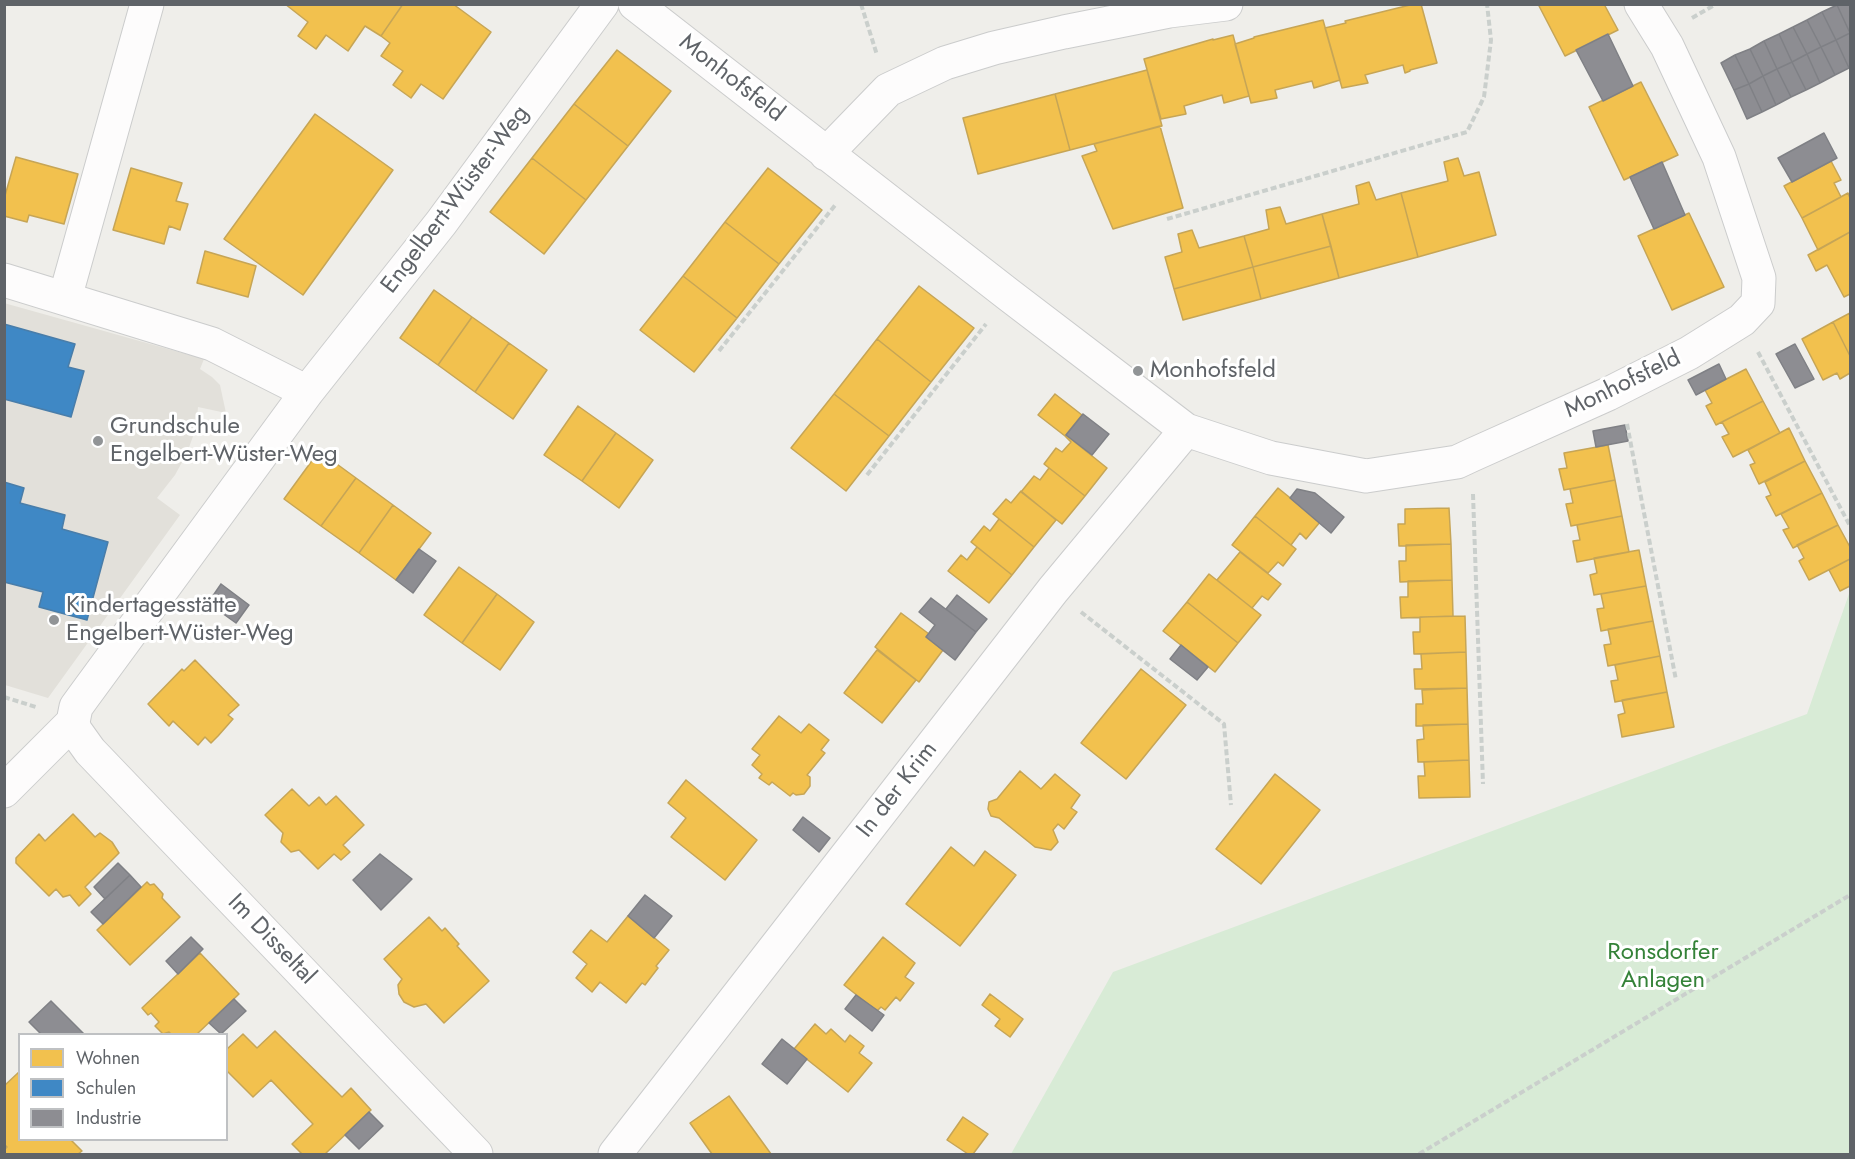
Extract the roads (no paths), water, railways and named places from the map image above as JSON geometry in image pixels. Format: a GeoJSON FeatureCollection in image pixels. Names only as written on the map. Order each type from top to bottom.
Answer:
{"type":"FeatureCollection","features":[{"type":"Feature","properties":{"kind":"street"},"geometry":{"type":"LineString","coordinates":[[65,298],[147,4]]}},
{"type":"Feature","properties":{"kind":"street","name":"Engelbert-Wüster-Weg"},"geometry":{"type":"LineString","coordinates":[[4,791],[73,722],[76,707],[307,392],[441,223],[602,4]]}},
{"type":"Feature","properties":{"kind":"street","name":"Monhofsfeld"},"geometry":{"type":"LineString","coordinates":[[635,4],[1009,296],[1186,430],[1271,458],[1366,476],[1457,462],[1620,388],[1689,353],[1742,320],[1758,303],[1759,278],[1719,157],[1666,46],[1641,4]]}},
{"type":"Feature","properties":{"kind":"street"},"geometry":{"type":"LineString","coordinates":[[826,154],[888,90],[945,63],[994,48],[1169,11],[1226,4]]}},
{"type":"Feature","properties":{"kind":"street"},"geometry":{"type":"LineString","coordinates":[[4,280],[212,344],[307,392]]}},
{"type":"Feature","properties":{"kind":"street","name":"In der Krim"},"geometry":{"type":"LineString","coordinates":[[615,1155],[1053,590],[1186,430]]}},
{"type":"Feature","properties":{"kind":"street","name":"Im Disseltal"},"geometry":{"type":"LineString","coordinates":[[73,722],[75,729],[90,751],[476,1155]]}},
{"type":"Feature","properties":{"kind":"place","name":"Monhofsfeld"},"geometry":{"type":"Point","coordinates":[1138,371]}},
{"type":"Feature","properties":{"kind":"place","name":"Grundschule Engelbert-Wüster-Weg"},"geometry":{"type":"Point","coordinates":[98,441]}},
{"type":"Feature","properties":{"kind":"place","name":"Kindertagesstätte Engelbert-Wüster-Weg"},"geometry":{"type":"Point","coordinates":[54,620]}},
{"type":"Feature","properties":{"kind":"park label","name":"Ronsdorfer Anlagen"},"geometry":{"type":"Point","coordinates":[1663,967]}}]}
